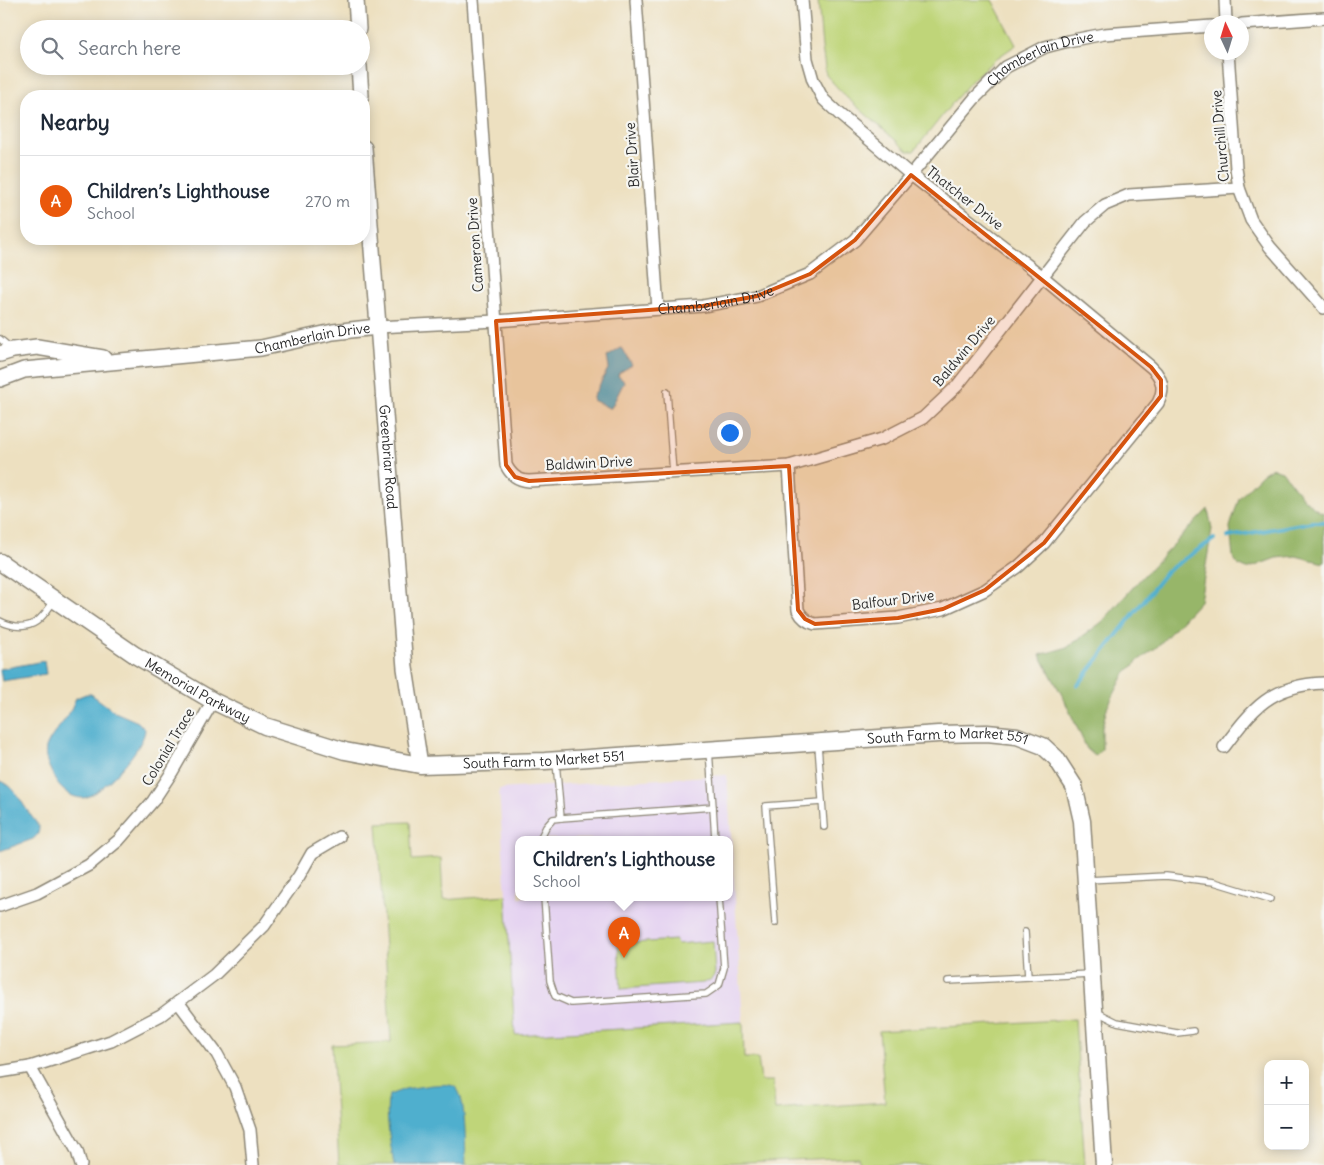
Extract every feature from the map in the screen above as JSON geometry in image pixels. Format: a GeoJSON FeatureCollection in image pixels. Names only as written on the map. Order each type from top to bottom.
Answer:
{"type":"FeatureCollection","features":[{"type":"Feature","properties":{"kind":"main road","name":"Memorial Parkway"},"geometry":{"type":"LineString","coordinates":[[0,562],[135,654],[213,701],[266,726],[345,751],[420,765]]}},
{"type":"Feature","properties":{"kind":"main road","name":"South Farm to Market 551"},"geometry":{"type":"LineString","coordinates":[[420,765],[555,760],[938,734],[987,733],[1017,736],[1043,746],[1056,758],[1074,786],[1082,820],[1104,1165]]}},
{"type":"Feature","properties":{"kind":"street"},"geometry":{"type":"LineString","coordinates":[[356,0],[357,20]]}},
{"type":"Feature","properties":{"kind":"street","name":"Cameron Drive"},"geometry":{"type":"LineString","coordinates":[[473,0],[506,465],[510,472],[521,480]]}},
{"type":"Feature","properties":{"kind":"street","name":"Blair Drive"},"geometry":{"type":"LineString","coordinates":[[636,0],[658,309]]}},
{"type":"Feature","properties":{"kind":"street","name":"Thatcher Drive"},"geometry":{"type":"LineString","coordinates":[[802,0],[807,59],[813,80],[823,99],[911,175],[1043,277],[1158,373],[1163,388]]}},
{"type":"Feature","properties":{"kind":"street"},"geometry":{"type":"LineString","coordinates":[[1225,0],[1226,15]]}},
{"type":"Feature","properties":{"kind":"street"},"geometry":{"type":"LineString","coordinates":[[1249,23],[1324,18]]}},
{"type":"Feature","properties":{"kind":"street","name":"Chamberlain Drive"},"geometry":{"type":"LineString","coordinates":[[0,379],[24,370],[260,348],[333,332],[377,327],[496,321],[703,306],[757,296],[810,274],[855,240],[974,99],[1006,68],[1045,47],[1068,40],[1104,34],[1204,27]]}},
{"type":"Feature","properties":{"kind":"street","name":"Churchill Drive"},"geometry":{"type":"LineString","coordinates":[[1229,60],[1236,168],[1239,188],[1251,220],[1270,247],[1324,308]]}},
{"type":"Feature","properties":{"kind":"street"},"geometry":{"type":"LineString","coordinates":[[360,75],[361,90]]}},
{"type":"Feature","properties":{"kind":"street","name":"Baldwin Drive"},"geometry":{"type":"LineString","coordinates":[[521,480],[529,482],[789,466],[882,440],[923,418],[957,386],[1085,222],[1105,205],[1129,196],[1239,188]]}},
{"type":"Feature","properties":{"kind":"street","name":"Greenbriar Road"},"geometry":{"type":"LineString","coordinates":[[370,231],[405,668],[420,765]]}},
{"type":"Feature","properties":{"kind":"street","name":"Chamberlain Drive"},"geometry":{"type":"LineString","coordinates":[[6,352],[37,347],[122,361]]}},
{"type":"Feature","properties":{"kind":"street","name":"Balfour Drive"},"geometry":{"type":"LineString","coordinates":[[789,466],[798,604],[801,615],[805,619],[815,624],[889,618],[943,609],[985,590],[1018,567],[1044,543],[1158,403],[1163,388]]}},
{"type":"Feature","properties":{"kind":"street"},"geometry":{"type":"LineString","coordinates":[[1224,747],[1242,723],[1269,698],[1283,690],[1324,683]]}},
{"type":"Feature","properties":{"kind":"street","name":"Colonial Trace"},"geometry":{"type":"LineString","coordinates":[[0,906],[38,893],[90,865],[119,840],[153,801],[213,701]]}},
{"type":"Feature","properties":{"kind":"street"},"geometry":{"type":"LineString","coordinates":[[0,1072],[30,1067],[111,1041],[160,1015],[214,975],[264,926],[299,876],[312,853],[339,837]]}},
{"type":"Feature","properties":{"kind":"street"},"geometry":{"type":"LineString","coordinates":[[178,1002],[217,1054],[235,1087],[250,1130],[253,1165]]}},
{"type":"Feature","properties":{"kind":"street"},"geometry":{"type":"LineString","coordinates":[[30,1067],[77,1150],[81,1165]]}},
{"type":"Feature","properties":{"kind":"lane"},"geometry":{"type":"LineString","coordinates":[[0,339],[6,352]]}},
{"type":"Feature","properties":{"kind":"lane"},"geometry":{"type":"LineString","coordinates":[[667,392],[673,473]]}},
{"type":"Feature","properties":{"kind":"lane"},"geometry":{"type":"LineString","coordinates":[[0,621],[4,624],[29,627],[41,619],[56,600]]}},
{"type":"Feature","properties":{"kind":"lane"},"geometry":{"type":"LineString","coordinates":[[818,743],[824,827]]}},
{"type":"Feature","properties":{"kind":"lane"},"geometry":{"type":"LineString","coordinates":[[708,750],[715,836]]}},
{"type":"Feature","properties":{"kind":"lane"},"geometry":{"type":"LineString","coordinates":[[555,760],[560,818]]}},
{"type":"Feature","properties":{"kind":"lane"},"geometry":{"type":"LineString","coordinates":[[775,923],[766,806],[822,802]]}},
{"type":"Feature","properties":{"kind":"lane"},"geometry":{"type":"LineString","coordinates":[[542,836],[552,819],[713,807]]}},
{"type":"Feature","properties":{"kind":"lane"},"geometry":{"type":"LineString","coordinates":[[1086,880],[1166,876],[1214,882],[1270,898]]}},
{"type":"Feature","properties":{"kind":"lane"},"geometry":{"type":"LineString","coordinates":[[544,901],[550,981],[555,996],[571,1003],[706,994],[719,985],[724,968],[719,901]]}},
{"type":"Feature","properties":{"kind":"lane"},"geometry":{"type":"LineString","coordinates":[[1024,932],[1028,977]]}},
{"type":"Feature","properties":{"kind":"lane"},"geometry":{"type":"LineString","coordinates":[[948,981],[1091,974]]}},
{"type":"Feature","properties":{"kind":"lane"},"geometry":{"type":"LineString","coordinates":[[1093,1009],[1117,1022],[1178,1033],[1193,1031]]}},
{"type":"Feature","properties":{"kind":"highlighted area"},"geometry":{"type":"Polygon","coordinates":[[[911,175],[1151,367],[1161,380],[1161,396],[1044,543],[985,590],[943,609],[898,618],[815,624],[805,619],[798,610],[789,466],[529,481],[515,477],[506,465],[496,321],[703,306],[757,296],[810,274],[855,240],[911,175]]]}},
{"type":"Feature","properties":{"kind":"shaded area"},"geometry":{"type":"Polygon","coordinates":[[[727,775],[731,836],[515,836],[515,901],[733,901],[733,868],[743,1022],[515,1035],[499,789],[727,775]]]}},
{"type":"Feature","properties":{"kind":"green space"},"geometry":{"type":"Polygon","coordinates":[[[818,0],[992,0],[1016,45],[997,58],[974,78],[914,151],[908,151],[846,97],[826,75],[818,0]]]}},
{"type":"Feature","properties":{"kind":"green space"},"geometry":{"type":"Polygon","coordinates":[[[1272,468],[1282,471],[1306,501],[1318,511],[1324,513],[1324,563],[1296,556],[1276,558],[1247,569],[1238,565],[1233,557],[1230,527],[1239,498],[1262,474],[1272,468]]]}},
{"type":"Feature","properties":{"kind":"green space"},"geometry":{"type":"Polygon","coordinates":[[[1208,509],[1212,529],[1200,601],[1157,647],[1139,660],[1124,675],[1107,708],[1102,727],[1102,749],[1095,756],[1087,749],[1063,697],[1040,655],[1068,647],[1102,622],[1208,509]]]}},
{"type":"Feature","properties":{"kind":"green space"},"geometry":{"type":"Polygon","coordinates":[[[410,822],[412,860],[441,858],[443,900],[506,895],[515,1035],[743,1022],[744,1058],[758,1058],[761,1081],[773,1081],[775,1110],[885,1102],[879,1031],[1075,1019],[1085,1165],[859,1165],[858,1157],[677,1165],[339,1165],[332,1045],[391,1042],[377,823],[410,822]]]}},
{"type":"Feature","properties":{"kind":"green space"},"geometry":{"type":"Polygon","coordinates":[[[676,940],[677,944],[713,941],[715,973],[709,981],[621,989],[618,944],[676,940]]]}},
{"type":"Feature","properties":{"kind":"water"},"geometry":{"type":"Polygon","coordinates":[[[621,348],[632,365],[619,373],[618,376],[624,382],[611,408],[609,408],[593,400],[593,397],[609,367],[607,357],[621,348]]]}},
{"type":"Feature","properties":{"kind":"water"},"geometry":{"type":"Polygon","coordinates":[[[44,661],[46,674],[2,681],[0,669],[44,661]]]}},
{"type":"Feature","properties":{"kind":"water"},"geometry":{"type":"Polygon","coordinates":[[[91,694],[115,712],[138,722],[145,729],[138,747],[121,769],[100,789],[83,798],[68,794],[60,787],[48,764],[46,748],[50,739],[68,715],[76,698],[91,694]]]}},
{"type":"Feature","properties":{"kind":"water"},"geometry":{"type":"Polygon","coordinates":[[[0,781],[9,785],[19,797],[39,826],[39,830],[33,839],[0,851],[0,781]]]}},
{"type":"Feature","properties":{"kind":"water"},"geometry":{"type":"Polygon","coordinates":[[[432,1085],[450,1085],[459,1092],[462,1100],[466,1165],[394,1165],[387,1111],[389,1095],[405,1089],[432,1085]]]}},
{"type":"Feature","properties":{"kind":"waterway"},"geometry":{"type":"LineString","coordinates":[[1228,537],[1312,522],[1324,522]]}},
{"type":"Feature","properties":{"kind":"waterway"},"geometry":{"type":"LineString","coordinates":[[1078,685],[1167,571],[1214,539]]}},
{"type":"Feature","properties":{"kind":"place","name":"Children’s Lighthouse"},"geometry":{"type":"Point","coordinates":[624,958]}}]}
